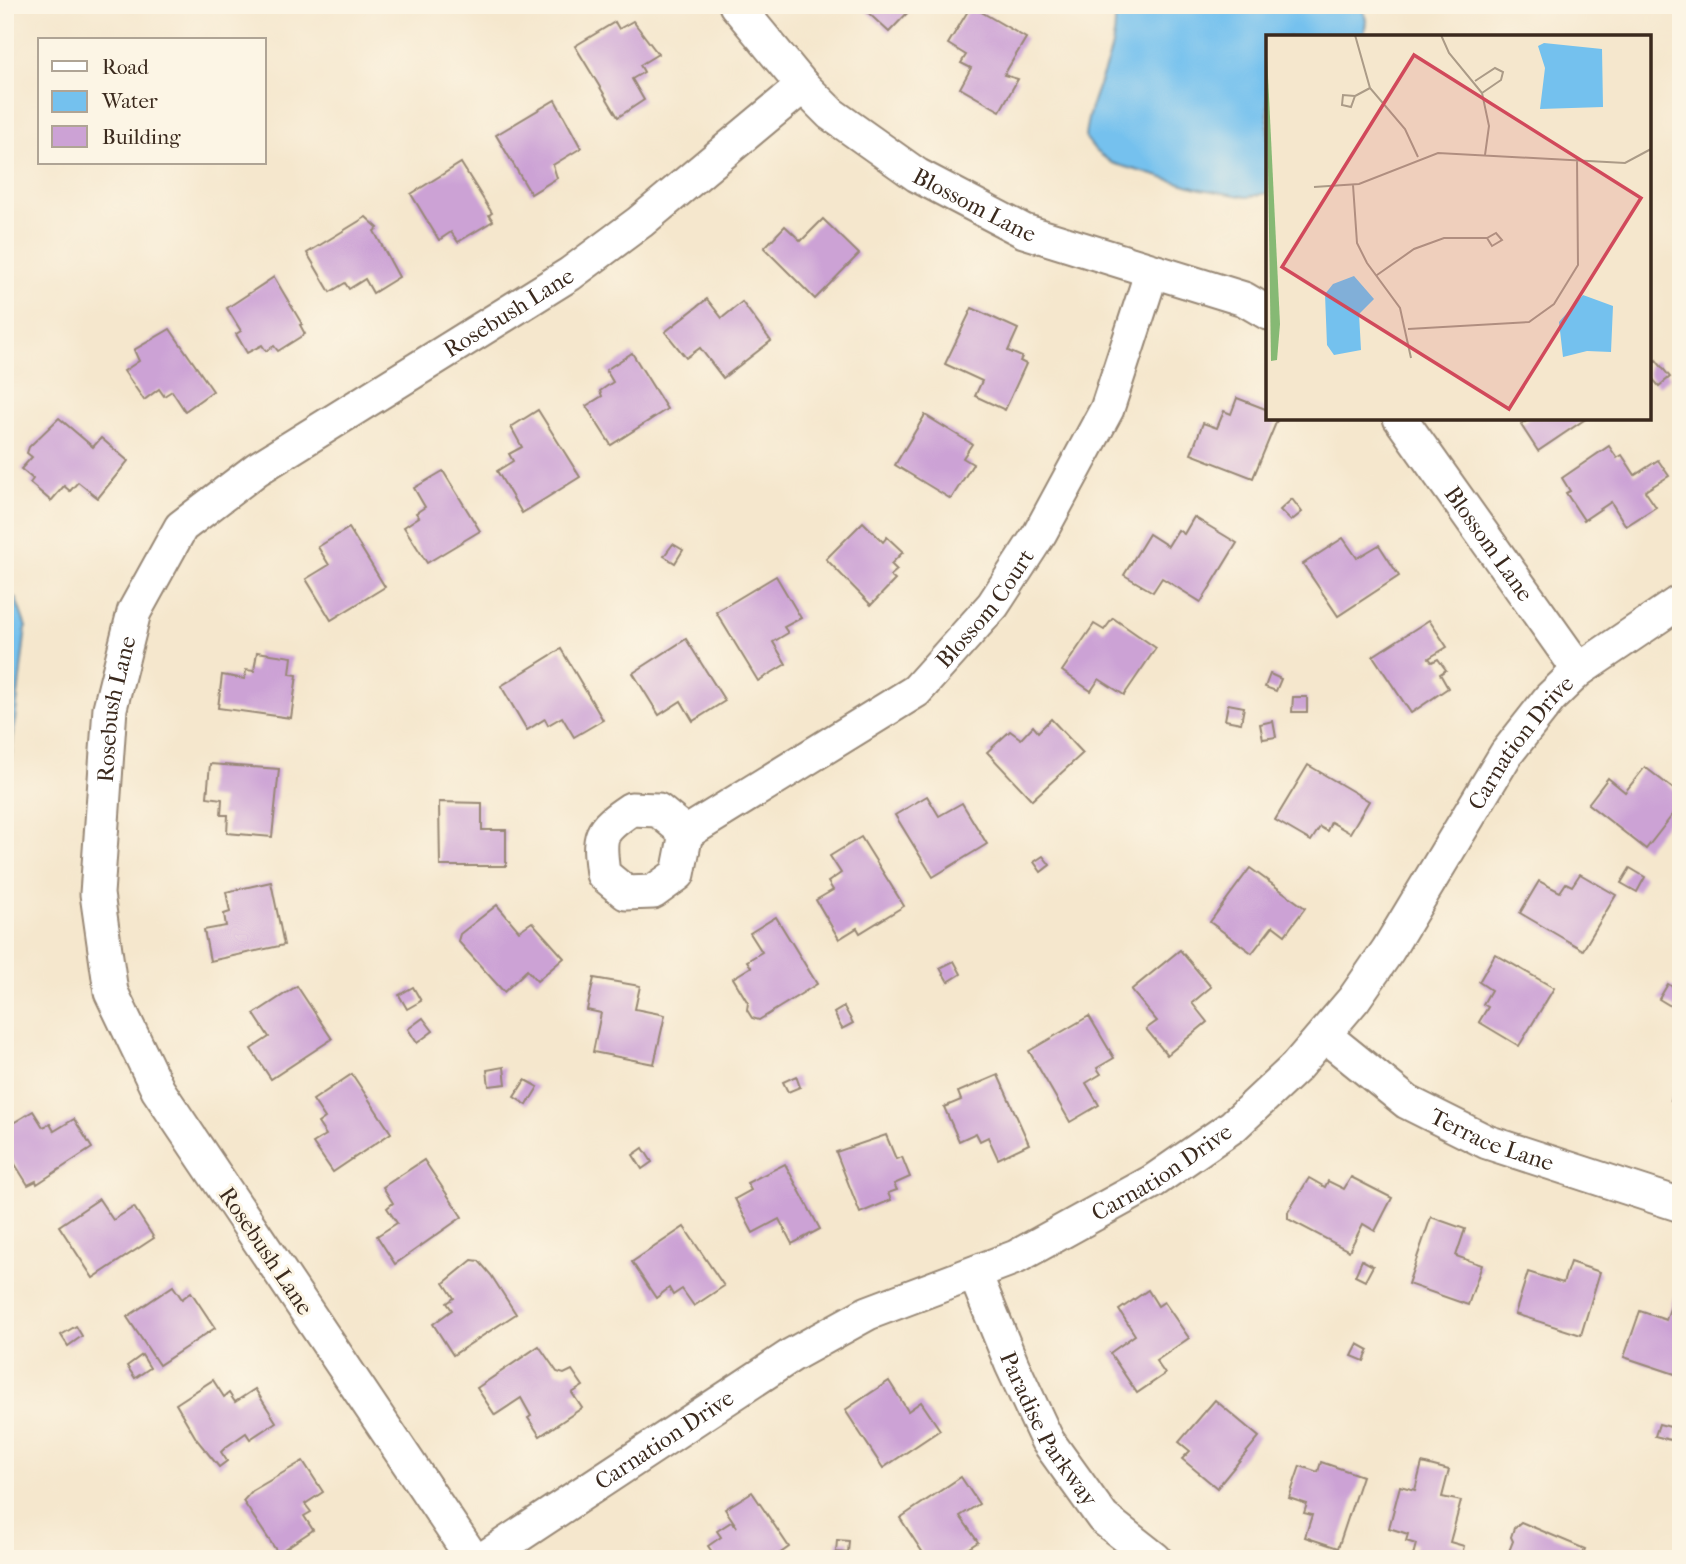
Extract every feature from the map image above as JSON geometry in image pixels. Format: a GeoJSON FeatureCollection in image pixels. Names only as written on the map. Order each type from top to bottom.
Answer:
{"type":"FeatureCollection","features":[{"type":"Feature","properties":{"kind":"street","name":"Blossom Lane"},"geometry":{"type":"LineString","coordinates":[[736,5],[803,86],[842,122],[917,175],[1024,231],[1244,299],[1266,312]]}},
{"type":"Feature","properties":{"kind":"street","name":"Rosebush Lane"},"geometry":{"type":"LineString","coordinates":[[473,1559],[156,1088],[111,992],[97,894],[110,708],[134,612],[181,527],[257,469],[570,274],[640,222],[803,86]]}},
{"type":"Feature","properties":{"kind":"street","name":"Blossom Court"},"geometry":{"type":"LineString","coordinates":[[686,833],[916,691],[993,605],[1040,533],[1108,407],[1152,271]]}},
{"type":"Feature","properties":{"kind":"street","name":"Blossom Lane"},"geometry":{"type":"LineString","coordinates":[[1401,420],[1579,670]]}},
{"type":"Feature","properties":{"kind":"street","name":"Carnation Drive"},"geometry":{"type":"LineString","coordinates":[[483,1559],[792,1354],[868,1312],[1016,1257],[1100,1213],[1208,1145],[1267,1097],[1354,999],[1388,950],[1506,754],[1550,698],[1579,670],[1681,601]]}},
{"type":"Feature","properties":{"kind":"street","name":"Terrace Lane"},"geometry":{"type":"LineString","coordinates":[[1324,1035],[1407,1102],[1487,1142],[1681,1205]]}},
{"type":"Feature","properties":{"kind":"street","name":"Paradise Parkway"},"geometry":{"type":"LineString","coordinates":[[975,1274],[1012,1365],[1047,1440],[1102,1518],[1155,1559]]}},
{"type":"Feature","properties":{"kind":"water"},"geometry":{"type":"Polygon","coordinates":[[[1114,5],[1362,5],[1366,20],[1364,35],[1266,35],[1266,193],[1247,197],[1201,189],[1112,163],[1096,151],[1085,137],[1092,104],[1109,55],[1115,22],[1114,5]]]}},
{"type":"Feature","properties":{"kind":"water"},"geometry":{"type":"Polygon","coordinates":[[[5,591],[16,599],[26,627],[5,806],[5,591]]]}},
{"type":"Feature","properties":{"kind":"building"},"geometry":{"type":"Polygon","coordinates":[[[867,5],[915,5],[889,32],[864,9],[867,5]]]}},
{"type":"Feature","properties":{"kind":"building"},"geometry":{"type":"Polygon","coordinates":[[[971,6],[1026,38],[1004,75],[1018,79],[1000,111],[960,88],[971,68],[961,63],[966,55],[948,44],[971,6]]]}},
{"type":"Feature","properties":{"kind":"building"},"geometry":{"type":"Polygon","coordinates":[[[633,21],[658,54],[640,65],[644,72],[632,79],[644,100],[618,117],[575,46],[615,22],[619,29],[633,21]]]}},
{"type":"Feature","properties":{"kind":"building"},"geometry":{"type":"Polygon","coordinates":[[[555,100],[581,148],[553,165],[557,178],[531,194],[496,135],[555,100]]]}},
{"type":"Feature","properties":{"kind":"building"},"geometry":{"type":"Polygon","coordinates":[[[461,163],[492,213],[489,215],[493,221],[458,242],[451,232],[439,240],[411,194],[461,163]]]}},
{"type":"Feature","properties":{"kind":"building"},"geometry":{"type":"Polygon","coordinates":[[[366,217],[378,228],[374,231],[399,277],[373,293],[365,279],[349,289],[345,283],[330,292],[307,253],[366,217]]]}},
{"type":"Feature","properties":{"kind":"building"},"geometry":{"type":"Polygon","coordinates":[[[823,219],[859,254],[815,299],[764,248],[785,226],[801,241],[823,219]]]}},
{"type":"Feature","properties":{"kind":"building"},"geometry":{"type":"Polygon","coordinates":[[[274,277],[302,324],[300,325],[305,334],[278,351],[274,346],[266,351],[262,345],[247,353],[236,334],[241,331],[227,308],[274,277]]]}},
{"type":"Feature","properties":{"kind":"building"},"geometry":{"type":"Polygon","coordinates":[[[707,299],[722,318],[742,302],[771,341],[723,378],[700,348],[686,358],[665,332],[707,299]]]}},
{"type":"Feature","properties":{"kind":"building"},"geometry":{"type":"Polygon","coordinates":[[[972,308],[1018,329],[1008,351],[1022,357],[1020,361],[1026,364],[1005,410],[975,396],[982,381],[945,364],[972,308]]]}},
{"type":"Feature","properties":{"kind":"building"},"geometry":{"type":"Polygon","coordinates":[[[170,329],[213,391],[185,411],[172,391],[164,396],[159,389],[144,400],[124,371],[139,361],[134,350],[170,329]]]}},
{"type":"Feature","properties":{"kind":"building"},"geometry":{"type":"Polygon","coordinates":[[[632,353],[667,409],[611,445],[586,406],[602,396],[600,391],[613,382],[606,370],[632,353]]]}},
{"type":"Feature","properties":{"kind":"building"},"geometry":{"type":"Polygon","coordinates":[[[1656,360],[1670,377],[1659,386],[1651,377],[1651,364],[1656,360]]]}},
{"type":"Feature","properties":{"kind":"building"},"geometry":{"type":"Polygon","coordinates":[[[1237,398],[1266,409],[1266,420],[1277,420],[1253,478],[1191,454],[1203,423],[1217,428],[1224,411],[1231,414],[1237,398]]]}},
{"type":"Feature","properties":{"kind":"building"},"geometry":{"type":"Polygon","coordinates":[[[538,410],[580,477],[522,513],[497,471],[513,461],[509,454],[522,447],[511,427],[538,410]]]}},
{"type":"Feature","properties":{"kind":"building"},"geometry":{"type":"Polygon","coordinates":[[[925,415],[972,444],[963,458],[973,464],[951,499],[895,465],[925,415]]]}},
{"type":"Feature","properties":{"kind":"building"},"geometry":{"type":"Polygon","coordinates":[[[59,418],[93,447],[101,438],[128,461],[98,498],[78,482],[70,491],[64,486],[51,501],[30,483],[33,479],[21,469],[32,457],[27,453],[29,447],[59,418]]]}},
{"type":"Feature","properties":{"kind":"building"},"geometry":{"type":"Polygon","coordinates":[[[1528,420],[1584,420],[1538,451],[1521,425],[1528,420]]]}},
{"type":"Feature","properties":{"kind":"building"},"geometry":{"type":"Polygon","coordinates":[[[1609,446],[1617,458],[1622,455],[1635,475],[1658,460],[1669,476],[1645,491],[1656,507],[1626,526],[1611,502],[1584,520],[1566,493],[1570,491],[1562,478],[1609,446]]]}},
{"type":"Feature","properties":{"kind":"building"},"geometry":{"type":"Polygon","coordinates":[[[443,471],[480,531],[427,563],[404,527],[419,517],[416,513],[425,507],[414,488],[443,471]]]}},
{"type":"Feature","properties":{"kind":"building"},"geometry":{"type":"Polygon","coordinates":[[[1292,499],[1302,512],[1291,521],[1280,510],[1292,499]]]}},
{"type":"Feature","properties":{"kind":"building"},"geometry":{"type":"Polygon","coordinates":[[[1194,517],[1237,543],[1201,602],[1162,578],[1153,592],[1124,575],[1149,534],[1168,546],[1178,530],[1184,534],[1194,517]]]}},
{"type":"Feature","properties":{"kind":"building"},"geometry":{"type":"Polygon","coordinates":[[[863,522],[883,542],[887,537],[903,552],[891,564],[897,570],[890,576],[895,580],[871,605],[826,559],[863,522]]]}},
{"type":"Feature","properties":{"kind":"building"},"geometry":{"type":"Polygon","coordinates":[[[349,528],[385,587],[331,620],[306,579],[329,565],[318,547],[349,528]]]}},
{"type":"Feature","properties":{"kind":"building"},"geometry":{"type":"Polygon","coordinates":[[[1343,538],[1357,558],[1379,545],[1399,576],[1338,616],[1303,564],[1343,538]]]}},
{"type":"Feature","properties":{"kind":"building"},"geometry":{"type":"Polygon","coordinates":[[[673,544],[683,550],[675,563],[664,556],[673,544]]]}},
{"type":"Feature","properties":{"kind":"building"},"geometry":{"type":"Polygon","coordinates":[[[776,576],[801,618],[784,627],[788,633],[773,642],[786,664],[758,681],[716,612],[776,576]]]}},
{"type":"Feature","properties":{"kind":"building"},"geometry":{"type":"Polygon","coordinates":[[[1113,618],[1156,648],[1124,695],[1099,679],[1091,691],[1062,671],[1094,624],[1104,630],[1113,618]]]}},
{"type":"Feature","properties":{"kind":"building"},"geometry":{"type":"Polygon","coordinates":[[[1429,620],[1447,647],[1429,658],[1432,662],[1438,659],[1446,670],[1440,674],[1448,688],[1411,713],[1373,656],[1429,620]]]}},
{"type":"Feature","properties":{"kind":"building"},"geometry":{"type":"Polygon","coordinates":[[[686,639],[725,701],[693,721],[681,701],[659,715],[633,673],[686,639]]]}},
{"type":"Feature","properties":{"kind":"building"},"geometry":{"type":"Polygon","coordinates":[[[561,649],[603,720],[574,737],[562,717],[548,725],[545,719],[527,730],[501,686],[561,649]]]}},
{"type":"Feature","properties":{"kind":"building"},"geometry":{"type":"Polygon","coordinates":[[[257,652],[292,657],[290,674],[297,675],[291,718],[218,708],[222,675],[245,679],[246,670],[254,671],[257,652]]]}},
{"type":"Feature","properties":{"kind":"building"},"geometry":{"type":"Polygon","coordinates":[[[1270,674],[1281,679],[1276,691],[1265,687],[1270,674]]]}},
{"type":"Feature","properties":{"kind":"building"},"geometry":{"type":"Polygon","coordinates":[[[1293,697],[1307,697],[1307,712],[1292,712],[1293,697]]]}},
{"type":"Feature","properties":{"kind":"building"},"geometry":{"type":"Polygon","coordinates":[[[1228,704],[1244,707],[1241,723],[1225,720],[1228,704]]]}},
{"type":"Feature","properties":{"kind":"building"},"geometry":{"type":"Polygon","coordinates":[[[1051,719],[1083,753],[1032,800],[987,752],[1010,731],[1021,739],[1033,726],[1038,732],[1051,719]]]}},
{"type":"Feature","properties":{"kind":"building"},"geometry":{"type":"Polygon","coordinates":[[[1273,721],[1276,737],[1263,739],[1260,724],[1273,721]]]}},
{"type":"Feature","properties":{"kind":"building"},"geometry":{"type":"Polygon","coordinates":[[[210,764],[279,769],[272,837],[227,833],[228,815],[221,815],[222,799],[207,797],[210,764]]]}},
{"type":"Feature","properties":{"kind":"building"},"geometry":{"type":"Polygon","coordinates":[[[1308,765],[1369,801],[1350,833],[1331,822],[1327,831],[1320,827],[1311,841],[1275,820],[1308,765]]]}},
{"type":"Feature","properties":{"kind":"building"},"geometry":{"type":"Polygon","coordinates":[[[1645,767],[1681,795],[1681,804],[1646,849],[1588,804],[1608,778],[1625,792],[1645,767]]]}},
{"type":"Feature","properties":{"kind":"building"},"geometry":{"type":"Polygon","coordinates":[[[927,796],[939,816],[962,803],[987,844],[933,877],[895,815],[927,796]]]}},
{"type":"Feature","properties":{"kind":"building"},"geometry":{"type":"Polygon","coordinates":[[[439,802],[482,803],[482,830],[506,830],[506,866],[440,866],[439,802]]]}},
{"type":"Feature","properties":{"kind":"building"},"geometry":{"type":"Polygon","coordinates":[[[861,837],[904,906],[860,933],[857,928],[839,939],[816,900],[833,890],[828,882],[841,873],[830,856],[861,837]]]}},
{"type":"Feature","properties":{"kind":"building"},"geometry":{"type":"Polygon","coordinates":[[[1043,856],[1050,865],[1041,872],[1034,862],[1043,856]]]}},
{"type":"Feature","properties":{"kind":"building"},"geometry":{"type":"Polygon","coordinates":[[[1250,868],[1305,908],[1285,935],[1273,926],[1252,953],[1210,922],[1250,868]]]}},
{"type":"Feature","properties":{"kind":"building"},"geometry":{"type":"Polygon","coordinates":[[[1630,868],[1645,877],[1637,892],[1621,883],[1630,868]]]}},
{"type":"Feature","properties":{"kind":"building"},"geometry":{"type":"Polygon","coordinates":[[[1580,874],[1616,895],[1583,950],[1520,913],[1539,881],[1560,892],[1566,883],[1572,886],[1580,874]]]}},
{"type":"Feature","properties":{"kind":"building"},"geometry":{"type":"Polygon","coordinates":[[[271,882],[284,945],[210,961],[204,930],[226,926],[224,914],[230,912],[226,892],[271,882]]]}},
{"type":"Feature","properties":{"kind":"building"},"geometry":{"type":"Polygon","coordinates":[[[497,905],[519,931],[532,922],[564,958],[537,981],[527,970],[504,992],[458,941],[460,934],[497,905]]]}},
{"type":"Feature","properties":{"kind":"building"},"geometry":{"type":"Polygon","coordinates":[[[776,917],[817,984],[759,1020],[752,1018],[747,1010],[748,1003],[733,978],[751,967],[747,961],[762,952],[750,933],[776,917]]]}},
{"type":"Feature","properties":{"kind":"building"},"geometry":{"type":"Polygon","coordinates":[[[1180,950],[1211,987],[1192,1003],[1207,1022],[1167,1055],[1146,1029],[1157,1021],[1131,990],[1180,950]]]}},
{"type":"Feature","properties":{"kind":"building"},"geometry":{"type":"Polygon","coordinates":[[[1495,954],[1554,988],[1519,1046],[1479,1022],[1488,1007],[1483,1004],[1491,990],[1479,982],[1495,954]]]}},
{"type":"Feature","properties":{"kind":"building"},"geometry":{"type":"Polygon","coordinates":[[[954,961],[961,974],[948,982],[940,968],[954,961]]]}},
{"type":"Feature","properties":{"kind":"building"},"geometry":{"type":"Polygon","coordinates":[[[594,978],[640,986],[635,1009],[665,1015],[654,1064],[593,1052],[601,1013],[587,1010],[594,978]]]}},
{"type":"Feature","properties":{"kind":"building"},"geometry":{"type":"Polygon","coordinates":[[[1668,984],[1681,992],[1679,1011],[1659,999],[1668,984]]]}},
{"type":"Feature","properties":{"kind":"building"},"geometry":{"type":"Polygon","coordinates":[[[297,986],[332,1039],[271,1079],[251,1049],[269,1037],[254,1014],[297,986]]]}},
{"type":"Feature","properties":{"kind":"building"},"geometry":{"type":"Polygon","coordinates":[[[413,987],[421,1001],[407,1009],[399,995],[413,987]]]}},
{"type":"Feature","properties":{"kind":"building"},"geometry":{"type":"Polygon","coordinates":[[[844,1007],[853,1023],[842,1029],[834,1013],[844,1007]]]}},
{"type":"Feature","properties":{"kind":"building"},"geometry":{"type":"Polygon","coordinates":[[[1089,1016],[1114,1058],[1097,1068],[1101,1074],[1086,1083],[1099,1105],[1070,1122],[1029,1051],[1089,1016]]]}},
{"type":"Feature","properties":{"kind":"building"},"geometry":{"type":"Polygon","coordinates":[[[423,1018],[433,1031],[417,1043],[408,1029],[423,1018]]]}},
{"type":"Feature","properties":{"kind":"building"},"geometry":{"type":"Polygon","coordinates":[[[504,1067],[506,1084],[489,1086],[487,1070],[504,1067]]]}},
{"type":"Feature","properties":{"kind":"building"},"geometry":{"type":"Polygon","coordinates":[[[1681,1072],[1681,1103],[1671,1100],[1681,1072]]]}},
{"type":"Feature","properties":{"kind":"building"},"geometry":{"type":"Polygon","coordinates":[[[352,1074],[391,1133],[333,1172],[313,1143],[326,1135],[318,1123],[325,1118],[313,1100],[352,1074]]]}},
{"type":"Feature","properties":{"kind":"building"},"geometry":{"type":"Polygon","coordinates":[[[998,1075],[1029,1144],[998,1159],[988,1137],[980,1141],[976,1133],[959,1141],[944,1107],[961,1100],[958,1092],[998,1075]]]}},
{"type":"Feature","properties":{"kind":"building"},"geometry":{"type":"Polygon","coordinates":[[[796,1076],[800,1087],[788,1092],[783,1082],[796,1076]]]}},
{"type":"Feature","properties":{"kind":"building"},"geometry":{"type":"Polygon","coordinates":[[[525,1080],[538,1087],[527,1105],[514,1097],[525,1080]]]}},
{"type":"Feature","properties":{"kind":"building"},"geometry":{"type":"Polygon","coordinates":[[[33,1111],[43,1127],[50,1124],[54,1131],[74,1119],[92,1148],[37,1184],[36,1181],[28,1185],[5,1148],[11,1145],[5,1128],[33,1111]]]}},
{"type":"Feature","properties":{"kind":"building"},"geometry":{"type":"Polygon","coordinates":[[[886,1135],[896,1159],[902,1157],[910,1177],[894,1184],[897,1190],[888,1193],[891,1200],[860,1213],[836,1152],[886,1135]]]}},
{"type":"Feature","properties":{"kind":"building"},"geometry":{"type":"Polygon","coordinates":[[[643,1148],[652,1162],[642,1169],[633,1155],[643,1148]]]}},
{"type":"Feature","properties":{"kind":"building"},"geometry":{"type":"Polygon","coordinates":[[[424,1160],[462,1217],[395,1264],[377,1236],[397,1223],[387,1208],[393,1203],[383,1187],[424,1160]]]}},
{"type":"Feature","properties":{"kind":"building"},"geometry":{"type":"Polygon","coordinates":[[[785,1164],[820,1229],[792,1244],[779,1219],[753,1233],[735,1199],[751,1190],[747,1183],[785,1164]]]}},
{"type":"Feature","properties":{"kind":"building"},"geometry":{"type":"Polygon","coordinates":[[[1351,1177],[1392,1198],[1375,1231],[1363,1224],[1349,1251],[1288,1219],[1288,1212],[1309,1178],[1325,1187],[1328,1181],[1344,1189],[1351,1177]]]}},
{"type":"Feature","properties":{"kind":"building"},"geometry":{"type":"Polygon","coordinates":[[[99,1199],[113,1220],[134,1207],[154,1238],[93,1278],[59,1226],[99,1199]]]}},
{"type":"Feature","properties":{"kind":"building"},"geometry":{"type":"Polygon","coordinates":[[[1431,1217],[1465,1229],[1456,1256],[1482,1265],[1468,1305],[1408,1284],[1431,1217]]]}},
{"type":"Feature","properties":{"kind":"building"},"geometry":{"type":"Polygon","coordinates":[[[684,1227],[724,1286],[694,1306],[682,1289],[673,1295],[669,1288],[656,1298],[632,1262],[684,1227]]]}},
{"type":"Feature","properties":{"kind":"building"},"geometry":{"type":"Polygon","coordinates":[[[472,1260],[479,1261],[491,1275],[516,1314],[453,1355],[433,1324],[452,1310],[447,1303],[454,1298],[444,1283],[472,1260]]]}},
{"type":"Feature","properties":{"kind":"building"},"geometry":{"type":"Polygon","coordinates":[[[1362,1260],[1373,1266],[1365,1281],[1355,1276],[1362,1260]]]}},
{"type":"Feature","properties":{"kind":"building"},"geometry":{"type":"Polygon","coordinates":[[[1570,1262],[1600,1272],[1581,1335],[1515,1314],[1528,1272],[1563,1283],[1570,1262]]]}},
{"type":"Feature","properties":{"kind":"building"},"geometry":{"type":"Polygon","coordinates":[[[173,1286],[182,1299],[191,1292],[215,1328],[159,1365],[127,1317],[173,1286]]]}},
{"type":"Feature","properties":{"kind":"building"},"geometry":{"type":"Polygon","coordinates":[[[1148,1290],[1158,1306],[1164,1302],[1189,1338],[1156,1361],[1165,1374],[1137,1393],[1110,1353],[1135,1335],[1119,1310],[1148,1290]]]}},
{"type":"Feature","properties":{"kind":"building"},"geometry":{"type":"Polygon","coordinates":[[[1674,1297],[1681,1299],[1681,1376],[1624,1357],[1640,1311],[1666,1320],[1674,1297]]]}},
{"type":"Feature","properties":{"kind":"building"},"geometry":{"type":"Polygon","coordinates":[[[76,1326],[82,1336],[68,1346],[61,1335],[76,1326]]]}},
{"type":"Feature","properties":{"kind":"building"},"geometry":{"type":"Polygon","coordinates":[[[1358,1344],[1369,1350],[1364,1361],[1352,1356],[1358,1344]]]}},
{"type":"Feature","properties":{"kind":"building"},"geometry":{"type":"Polygon","coordinates":[[[539,1346],[557,1372],[564,1374],[572,1370],[583,1386],[572,1393],[582,1408],[540,1436],[528,1418],[531,1416],[521,1398],[495,1415],[477,1388],[539,1346]]]}},
{"type":"Feature","properties":{"kind":"building"},"geometry":{"type":"Polygon","coordinates":[[[142,1355],[150,1368],[135,1378],[127,1366],[142,1355]]]}},
{"type":"Feature","properties":{"kind":"building"},"geometry":{"type":"Polygon","coordinates":[[[213,1380],[224,1397],[229,1393],[235,1402],[255,1389],[276,1422],[250,1439],[246,1433],[226,1447],[221,1452],[227,1461],[219,1467],[197,1440],[176,1404],[213,1380]]]}},
{"type":"Feature","properties":{"kind":"building"},"geometry":{"type":"Polygon","coordinates":[[[889,1381],[908,1411],[921,1402],[940,1430],[883,1468],[845,1410],[889,1381]]]}},
{"type":"Feature","properties":{"kind":"building"},"geometry":{"type":"Polygon","coordinates":[[[1215,1400],[1259,1437],[1217,1488],[1182,1459],[1190,1451],[1179,1442],[1215,1400]]]}},
{"type":"Feature","properties":{"kind":"building"},"geometry":{"type":"Polygon","coordinates":[[[1659,1424],[1678,1429],[1674,1441],[1655,1436],[1659,1424]]]}},
{"type":"Feature","properties":{"kind":"building"},"geometry":{"type":"Polygon","coordinates":[[[303,1461],[323,1492],[305,1504],[311,1512],[304,1516],[313,1530],[278,1553],[243,1501],[252,1491],[303,1461]]]}},
{"type":"Feature","properties":{"kind":"building"},"geometry":{"type":"Polygon","coordinates":[[[1321,1462],[1362,1476],[1338,1548],[1305,1537],[1312,1515],[1304,1513],[1307,1504],[1289,1498],[1300,1466],[1318,1472],[1321,1462]]]}},
{"type":"Feature","properties":{"kind":"building"},"geometry":{"type":"Polygon","coordinates":[[[1422,1463],[1449,1470],[1442,1497],[1461,1501],[1450,1542],[1464,1546],[1461,1559],[1412,1559],[1416,1544],[1406,1541],[1408,1534],[1389,1528],[1400,1486],[1415,1490],[1422,1463]]]}},
{"type":"Feature","properties":{"kind":"building"},"geometry":{"type":"Polygon","coordinates":[[[961,1477],[979,1504],[960,1516],[978,1542],[952,1559],[927,1559],[900,1518],[961,1477]]]}},
{"type":"Feature","properties":{"kind":"building"},"geometry":{"type":"Polygon","coordinates":[[[752,1492],[789,1547],[772,1559],[717,1559],[708,1546],[721,1537],[717,1531],[731,1522],[737,1527],[725,1509],[752,1492]]]}},
{"type":"Feature","properties":{"kind":"building"},"geometry":{"type":"Polygon","coordinates":[[[1521,1522],[1585,1549],[1581,1559],[1506,1559],[1513,1541],[1511,1537],[1514,1528],[1521,1522]]]}},
{"type":"Feature","properties":{"kind":"building"},"geometry":{"type":"Polygon","coordinates":[[[837,1540],[849,1541],[848,1553],[836,1552],[837,1540]]]}}]}
